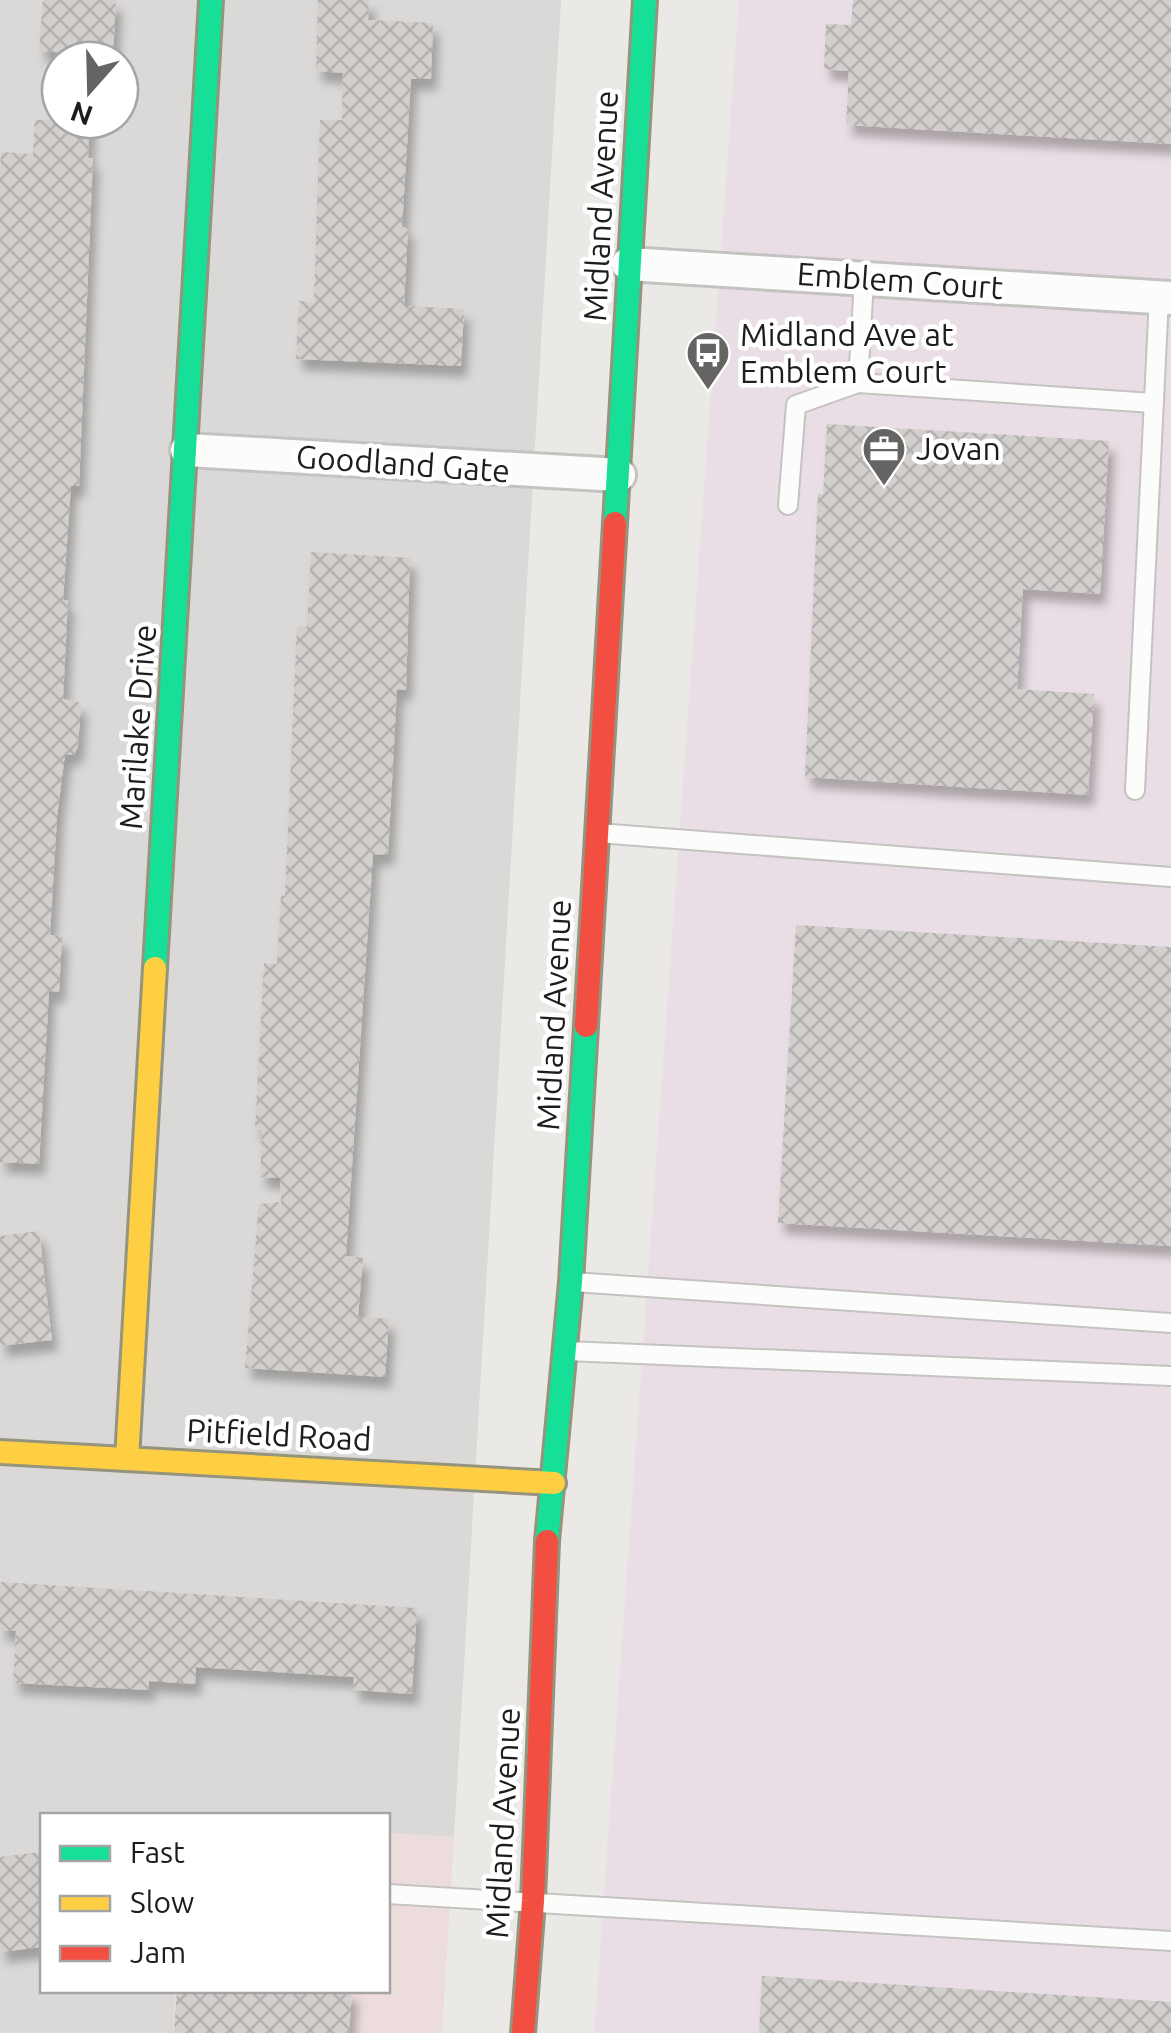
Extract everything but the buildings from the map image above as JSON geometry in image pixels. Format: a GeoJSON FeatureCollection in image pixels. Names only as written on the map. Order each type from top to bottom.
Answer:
{"type":"FeatureCollection","features":[{"type":"Feature","properties":{"kind":"main road","name":"Marilake Drive"},"geometry":{"type":"LineString","coordinates":[[128,1459],[211,0]]}},
{"type":"Feature","properties":{"kind":"main road","name":"Midland Avenue"},"geometry":{"type":"LineString","coordinates":[[523,2033],[533,1901],[547,1542],[566,1350],[644,0]]}},
{"type":"Feature","properties":{"kind":"main road","name":"Pitfield Road"},"geometry":{"type":"LineString","coordinates":[[0,1452],[554,1483]]}},
{"type":"Feature","properties":{"kind":"street","name":"Emblem Court"},"geometry":{"type":"LineString","coordinates":[[628,264],[1165,297]]}},
{"type":"Feature","properties":{"kind":"street","name":"Goodland Gate"},"geometry":{"type":"LineString","coordinates":[[188,450],[618,474]]}},
{"type":"Feature","properties":{"kind":"lane"},"geometry":{"type":"LineString","coordinates":[[858,383],[864,280]]}},
{"type":"Feature","properties":{"kind":"lane"},"geometry":{"type":"LineString","coordinates":[[1134,790],[1152,403],[1165,297]]}},
{"type":"Feature","properties":{"kind":"lane"},"geometry":{"type":"LineString","coordinates":[[788,505],[796,406],[858,383],[1152,403]]}},
{"type":"Feature","properties":{"kind":"lane"},"geometry":{"type":"LineString","coordinates":[[597,833],[1171,877]]}},
{"type":"Feature","properties":{"kind":"lane"},"geometry":{"type":"LineString","coordinates":[[570,1282],[1171,1322]]}},
{"type":"Feature","properties":{"kind":"lane"},"geometry":{"type":"LineString","coordinates":[[566,1350],[1171,1376]]}},
{"type":"Feature","properties":{"kind":"lane"},"geometry":{"type":"LineString","coordinates":[[390,1894],[1171,1940]]}},
{"type":"Feature","properties":{"kind":"shaded area"},"geometry":{"type":"Polygon","coordinates":[[[0,0],[561,0],[454,1837],[390,1833],[390,1813],[40,1813],[40,1993],[175,1993],[173,2033],[0,2033],[0,0]]]}},
{"type":"Feature","properties":{"kind":"shaded area"},"geometry":{"type":"Polygon","coordinates":[[[739,0],[1171,0],[1171,2033],[594,2033],[739,0]]]}},
{"type":"Feature","properties":{"kind":"shaded area"},"geometry":{"type":"Polygon","coordinates":[[[390,1833],[454,1837],[442,2033],[173,2033],[175,1993],[390,1993],[390,1833]]]}},
{"type":"Feature","properties":{"kind":"traffic: fast"},"geometry":{"type":"LineString","coordinates":[[155,968],[211,0]]}},
{"type":"Feature","properties":{"kind":"traffic: fast"},"geometry":{"type":"LineString","coordinates":[[615,523],[645,0]]}},
{"type":"Feature","properties":{"kind":"traffic: fast"},"geometry":{"type":"LineString","coordinates":[[547,1541],[571,1282],[586,1026]]}},
{"type":"Feature","properties":{"kind":"traffic: slow"},"geometry":{"type":"LineString","coordinates":[[127,1459],[155,968]]}},
{"type":"Feature","properties":{"kind":"traffic: slow"},"geometry":{"type":"LineString","coordinates":[[0,1452],[554,1483]]}},
{"type":"Feature","properties":{"kind":"traffic: jam"},"geometry":{"type":"LineString","coordinates":[[586,1026],[615,523]]}},
{"type":"Feature","properties":{"kind":"traffic: jam"},"geometry":{"type":"LineString","coordinates":[[523,2033],[533,1901],[547,1541]]}},
{"type":"Feature","properties":{"kind":"place","name":"Midland Ave at Emblem Court"},"geometry":{"type":"Point","coordinates":[708,391]}},
{"type":"Feature","properties":{"kind":"place","name":"Jovan"},"geometry":{"type":"Point","coordinates":[884,487]}}]}
